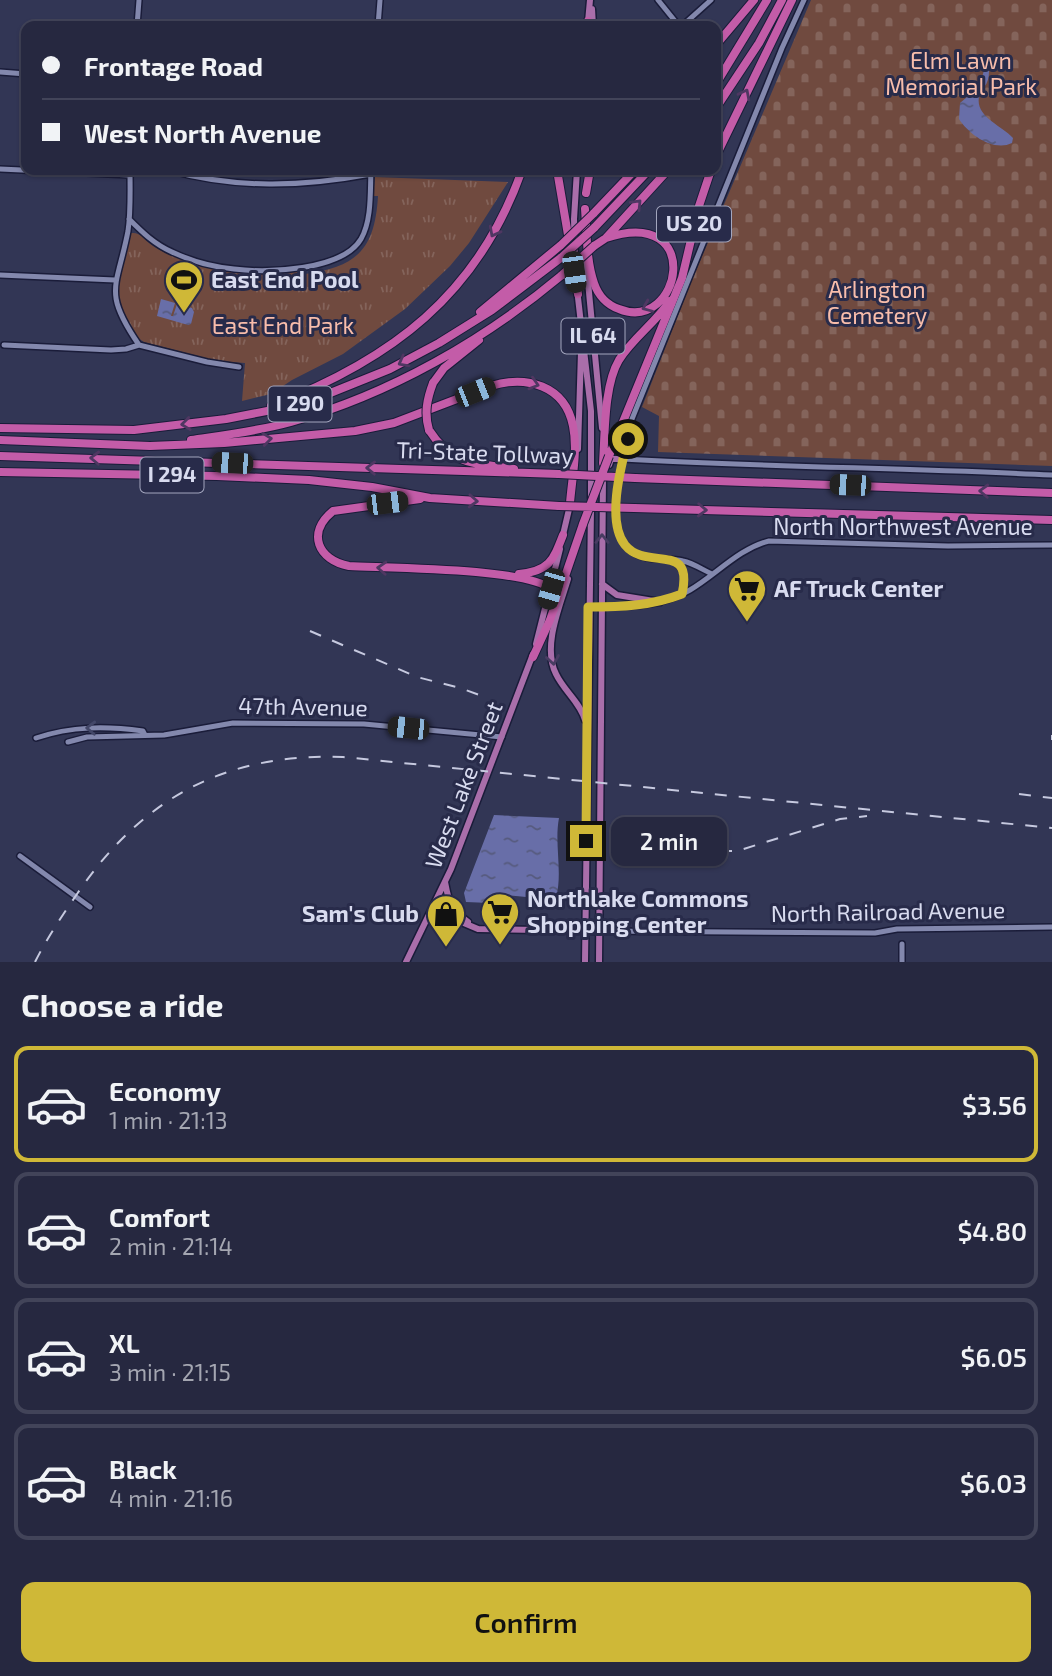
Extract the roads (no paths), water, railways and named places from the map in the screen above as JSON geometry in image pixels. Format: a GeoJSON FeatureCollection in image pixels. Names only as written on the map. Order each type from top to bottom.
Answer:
{"type":"FeatureCollection","features":[{"type":"Feature","properties":{"kind":"highway"},"geometry":{"type":"LineString","coordinates":[[721,38],[754,0]]}},
{"type":"Feature","properties":{"kind":"highway"},"geometry":{"type":"LineString","coordinates":[[721,76],[767,0]]}},
{"type":"Feature","properties":{"kind":"highway"},"geometry":{"type":"LineString","coordinates":[[721,100],[759,43],[782,0]]}},
{"type":"Feature","properties":{"kind":"highway"},"geometry":{"type":"LineString","coordinates":[[721,146],[792,0]]}},
{"type":"Feature","properties":{"kind":"highway"},"geometry":{"type":"LineString","coordinates":[[250,414],[331,381],[411,331],[460,284],[482,254],[520,175]]}},
{"type":"Feature","properties":{"kind":"highway","name":"US 20"},"geometry":{"type":"LineString","coordinates":[[558,175],[578,294]]}},
{"type":"Feature","properties":{"kind":"highway"},"geometry":{"type":"LineString","coordinates":[[586,193],[588,175]]}},
{"type":"Feature","properties":{"kind":"highway"},"geometry":{"type":"LineString","coordinates":[[439,343],[524,278],[630,175]]}},
{"type":"Feature","properties":{"kind":"highway","name":"I 290"},"geometry":{"type":"LineString","coordinates":[[0,428],[134,430],[303,404],[390,369],[492,310],[562,257],[644,175]]}},
{"type":"Feature","properties":{"kind":"highway","name":"I 290"},"geometry":{"type":"LineString","coordinates":[[0,440],[150,446],[242,432],[292,421],[355,400],[425,369],[521,307],[606,238],[663,175]]}},
{"type":"Feature","properties":{"kind":"highway","name":"US 20"},"geometry":{"type":"LineString","coordinates":[[533,657],[554,609],[607,461],[682,278],[709,175]]}},
{"type":"Feature","properties":{"kind":"highway"},"geometry":{"type":"LineString","coordinates":[[585,209],[592,275],[608,304],[625,312],[640,311],[655,304],[668,292],[674,274],[671,257],[663,242],[641,231],[624,232],[606,238]]}},
{"type":"Feature","properties":{"kind":"highway"},"geometry":{"type":"LineString","coordinates":[[607,461],[609,396],[615,369],[625,352],[664,310],[682,278]]}},
{"type":"Feature","properties":{"kind":"highway"},"geometry":{"type":"LineString","coordinates":[[521,307],[444,368],[433,383],[427,400],[426,419],[429,430],[439,445],[460,460],[537,474]]}},
{"type":"Feature","properties":{"kind":"highway"},"geometry":{"type":"LineString","coordinates":[[150,446],[224,443],[375,428],[506,381],[522,380],[548,388],[562,401],[571,417],[574,438],[570,503]]}},
{"type":"Feature","properties":{"kind":"highway","name":"Tri-State Tollway"},"geometry":{"type":"LineString","coordinates":[[0,456],[559,474],[1052,494]]}},
{"type":"Feature","properties":{"kind":"highway","name":"Tri-State Tollway"},"geometry":{"type":"LineString","coordinates":[[0,472],[309,480],[372,487],[430,498],[559,506],[1052,520]]}},
{"type":"Feature","properties":{"kind":"highway"},"geometry":{"type":"LineString","coordinates":[[430,498],[333,511],[320,528],[319,545],[322,552],[336,564],[349,566],[502,575],[540,582],[551,589],[554,609]]}},
{"type":"Feature","properties":{"kind":"highway"},"geometry":{"type":"LineString","coordinates":[[502,575],[533,572],[547,566],[553,559],[563,535]]}},
{"type":"Feature","properties":{"kind":"main road"},"geometry":{"type":"LineString","coordinates":[[589,21],[591,2]]}},
{"type":"Feature","properties":{"kind":"main road","name":"IL 64"},"geometry":{"type":"LineString","coordinates":[[577,175],[574,219],[578,294]]}},
{"type":"Feature","properties":{"kind":"main road","name":"IL 64"},"geometry":{"type":"LineString","coordinates":[[586,193],[586,273],[607,461],[602,584],[599,962]]}},
{"type":"Feature","properties":{"kind":"main road","name":"US 20"},"geometry":{"type":"LineString","coordinates":[[533,657],[570,503],[580,425],[578,294]]}},
{"type":"Feature","properties":{"kind":"main road","name":"IL 64"},"geometry":{"type":"LineString","coordinates":[[579,311],[591,411],[592,462],[585,962]]}},
{"type":"Feature","properties":{"kind":"main road"},"geometry":{"type":"LineString","coordinates":[[607,461],[623,459]]}},
{"type":"Feature","properties":{"kind":"main road"},"geometry":{"type":"LineString","coordinates":[[585,524],[557,619],[551,659],[556,675],[578,704],[587,727]]}},
{"type":"Feature","properties":{"kind":"main road"},"geometry":{"type":"LineString","coordinates":[[602,584],[617,595],[660,602]]}},
{"type":"Feature","properties":{"kind":"main road","name":"West Lake Street"},"geometry":{"type":"LineString","coordinates":[[406,962],[445,882],[533,657]]}},
{"type":"Feature","properties":{"kind":"main road"},"geometry":{"type":"LineString","coordinates":[[445,882],[454,913],[478,929]]}},
{"type":"Feature","properties":{"kind":"main road"},"geometry":{"type":"LineString","coordinates":[[433,910],[478,929],[599,931]]}},
{"type":"Feature","properties":{"kind":"street"},"geometry":{"type":"LineString","coordinates":[[137,21],[139,0]]}},
{"type":"Feature","properties":{"kind":"street"},"geometry":{"type":"LineString","coordinates":[[379,21],[380,0]]}},
{"type":"Feature","properties":{"kind":"street"},"geometry":{"type":"LineString","coordinates":[[658,0],[676,21]]}},
{"type":"Feature","properties":{"kind":"street"},"geometry":{"type":"LineString","coordinates":[[686,21],[711,0]]}},
{"type":"Feature","properties":{"kind":"street"},"geometry":{"type":"LineString","coordinates":[[712,574],[682,561],[634,553],[623,544],[617,527],[617,500],[623,459],[632,419],[782,48],[804,0]]}},
{"type":"Feature","properties":{"kind":"street"},"geometry":{"type":"LineString","coordinates":[[0,72],[21,74]]}},
{"type":"Feature","properties":{"kind":"street"},"geometry":{"type":"LineString","coordinates":[[0,169],[21,169]]}},
{"type":"Feature","properties":{"kind":"street"},"geometry":{"type":"LineString","coordinates":[[130,175],[129,219],[116,280],[117,310],[139,345]]}},
{"type":"Feature","properties":{"kind":"street"},"geometry":{"type":"LineString","coordinates":[[192,175],[271,185],[328,182],[358,175]]}},
{"type":"Feature","properties":{"kind":"street"},"geometry":{"type":"LineString","coordinates":[[129,219],[153,241],[182,256],[223,268],[271,271],[318,264],[349,251],[361,239],[368,217],[371,175]]}},
{"type":"Feature","properties":{"kind":"street"},"geometry":{"type":"LineString","coordinates":[[0,275],[116,280]]}},
{"type":"Feature","properties":{"kind":"street"},"geometry":{"type":"LineString","coordinates":[[4,345],[111,350],[139,345],[239,367]]}},
{"type":"Feature","properties":{"kind":"street"},"geometry":{"type":"LineString","coordinates":[[623,459],[746,466],[1052,475]]}},
{"type":"Feature","properties":{"kind":"street","name":"North Northwest Avenue"},"geometry":{"type":"LineString","coordinates":[[588,607],[633,607],[682,594],[754,547],[769,541],[948,546],[1052,545]]}},
{"type":"Feature","properties":{"kind":"street"},"geometry":{"type":"LineString","coordinates":[[673,560],[683,568],[686,577],[682,594]]}},
{"type":"Feature","properties":{"kind":"street"},"geometry":{"type":"LineString","coordinates":[[201,721],[206,726]]}},
{"type":"Feature","properties":{"kind":"street","name":"47th Avenue"},"geometry":{"type":"LineString","coordinates":[[68,742],[87,737],[164,735],[233,723],[364,724],[502,737]]}},
{"type":"Feature","properties":{"kind":"street","name":"47th Avenue"},"geometry":{"type":"LineString","coordinates":[[36,738],[83,727],[143,731],[145,736]]}},
{"type":"Feature","properties":{"kind":"street"},"geometry":{"type":"LineString","coordinates":[[20,856],[90,907]]}},
{"type":"Feature","properties":{"kind":"street","name":"North Railroad Avenue"},"geometry":{"type":"LineString","coordinates":[[599,931],[875,933],[909,928],[1052,928]]}},
{"type":"Feature","properties":{"kind":"street"},"geometry":{"type":"LineString","coordinates":[[902,944],[902,962]]}},
{"type":"Feature","properties":{"kind":"water"},"geometry":{"type":"Polygon","coordinates":[[[986,64],[990,66],[986,85],[979,99],[980,106],[988,118],[1013,138],[1012,143],[1005,145],[990,144],[982,140],[969,131],[959,119],[960,103],[979,87],[986,64]]]}},
{"type":"Feature","properties":{"kind":"water","name":"East End Pool"},"geometry":{"type":"Polygon","coordinates":[[[161,299],[175,303],[171,316],[177,304],[192,308],[194,312],[191,324],[157,316],[161,299]]]}},
{"type":"Feature","properties":{"kind":"water"},"geometry":{"type":"Polygon","coordinates":[[[494,815],[559,818],[559,878],[556,898],[496,894],[490,903],[466,902],[464,893],[494,815]]]}},
{"type":"Feature","properties":{"kind":"railway"},"geometry":{"type":"LineString","coordinates":[[310,631],[417,677],[485,697]]}},
{"type":"Feature","properties":{"kind":"railway"},"geometry":{"type":"LineString","coordinates":[[1052,735],[1052,740]]}},
{"type":"Feature","properties":{"kind":"railway"},"geometry":{"type":"LineString","coordinates":[[35,962],[77,894],[130,831],[159,807],[191,788],[225,773],[261,763],[343,757],[1052,828]]}},
{"type":"Feature","properties":{"kind":"railway"},"geometry":{"type":"LineString","coordinates":[[1019,794],[1052,798]]}},
{"type":"Feature","properties":{"kind":"railway"},"geometry":{"type":"LineString","coordinates":[[696,851],[737,851],[840,819],[867,816]]}},
{"type":"Feature","properties":{"kind":"place","name":"East End Pool"},"geometry":{"type":"Point","coordinates":[184,314]}},
{"type":"Feature","properties":{"kind":"place","name":"AF Truck Center"},"geometry":{"type":"Point","coordinates":[747,623]}},
{"type":"Feature","properties":{"kind":"place","name":"Northlake Commons Shopping Center"},"geometry":{"type":"Point","coordinates":[500,946]}},
{"type":"Feature","properties":{"kind":"place","name":"Sam's Club"},"geometry":{"type":"Point","coordinates":[446,948]}},
{"type":"Feature","properties":{"kind":"park label","name":"Elm Lawn Memorial Park"},"geometry":{"type":"Point","coordinates":[961,74]}},
{"type":"Feature","properties":{"kind":"park label","name":"Arlington Cemetery"},"geometry":{"type":"Point","coordinates":[877,303]}},
{"type":"Feature","properties":{"kind":"park label","name":"East End Park"},"geometry":{"type":"Point","coordinates":[283,326]}}]}
